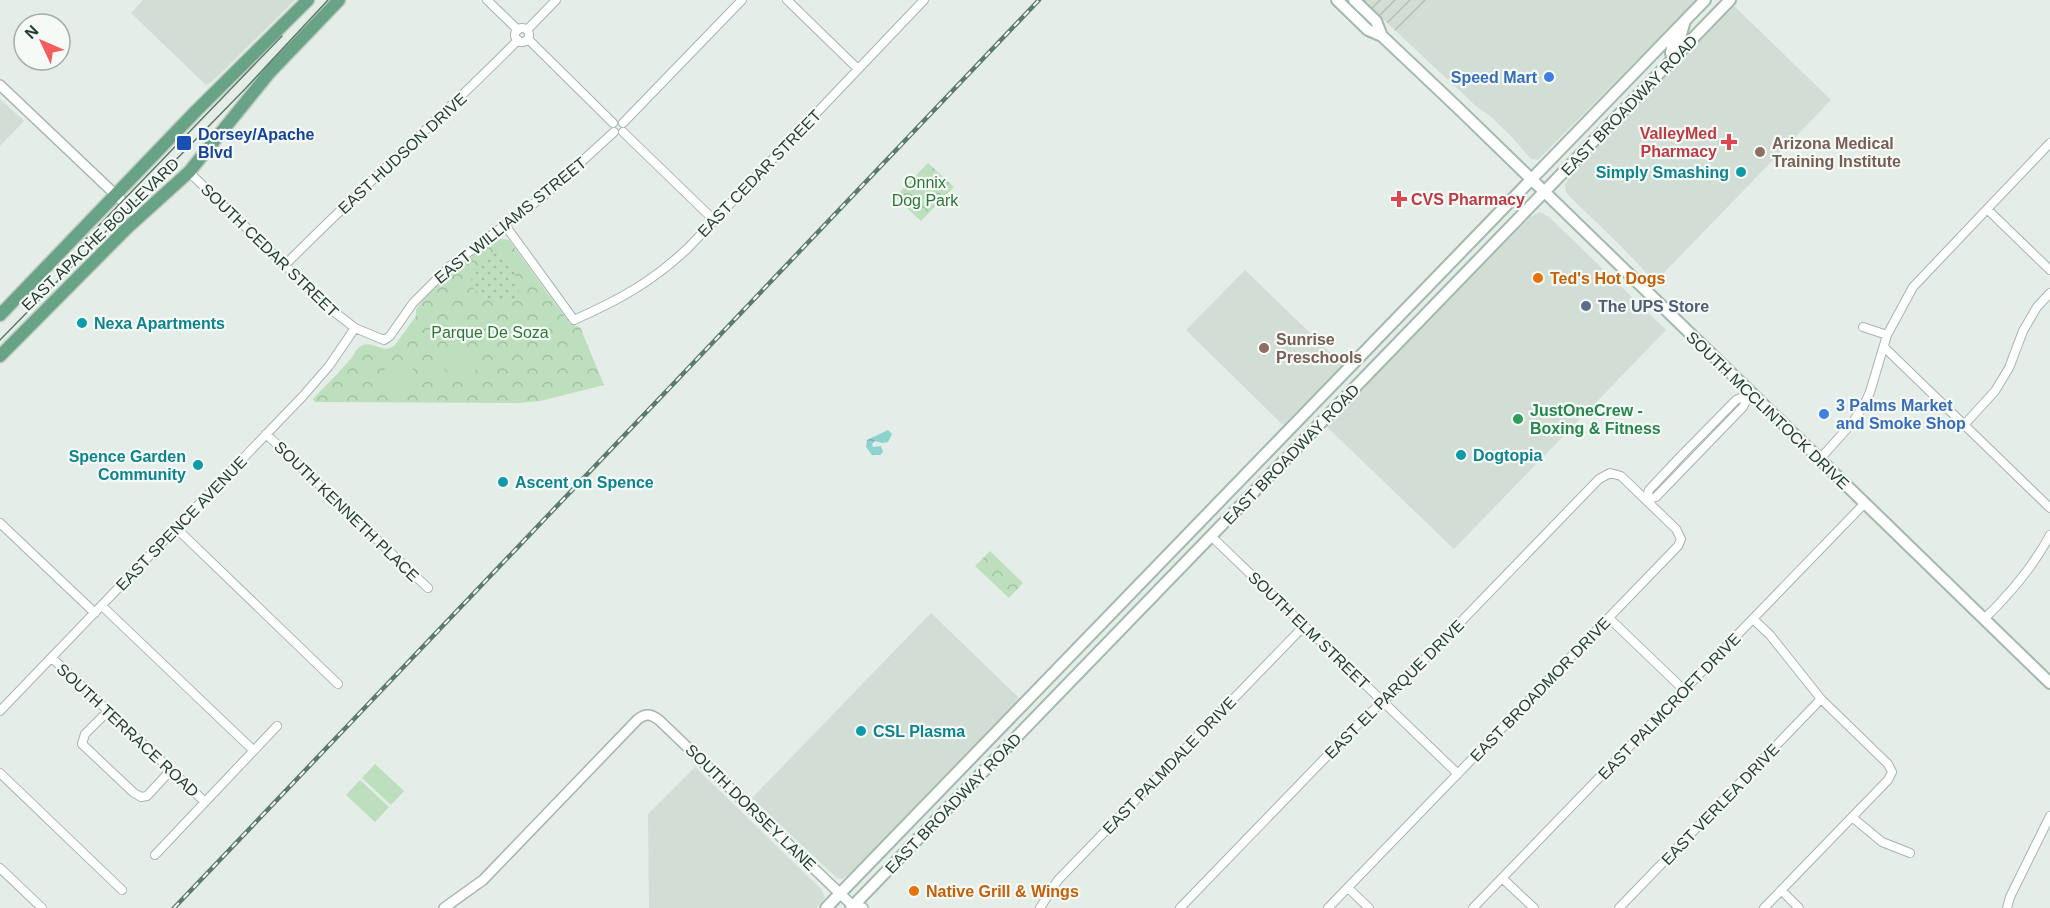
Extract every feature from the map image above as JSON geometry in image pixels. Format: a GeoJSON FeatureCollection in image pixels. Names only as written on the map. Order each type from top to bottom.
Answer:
{"type":"FeatureCollection","features":[{"type":"Feature","properties":{"kind":"main road","name":"EAST APACHE BOULEVARD"},"geometry":{"type":"LineString","coordinates":[[0,315],[308,0]]}},
{"type":"Feature","properties":{"kind":"main road","name":"EAST APACHE BOULEVARD"},"geometry":{"type":"LineString","coordinates":[[0,356],[139,217],[189,172],[270,72],[339,0]]}},
{"type":"Feature","properties":{"kind":"main road","name":"SOUTH MCCLINTOCK DRIVE"},"geometry":{"type":"LineString","coordinates":[[1337,0],[1368,30],[1382,36],[1531,178],[2050,683]]}},
{"type":"Feature","properties":{"kind":"main road","name":"SOUTH MCCLINTOCK DRIVE"},"geometry":{"type":"LineString","coordinates":[[1354,0],[1376,21],[1382,36]]}},
{"type":"Feature","properties":{"kind":"main road","name":"EAST BROADWAY ROAD"},"geometry":{"type":"LineString","coordinates":[[826,908],[1705,0]]}},
{"type":"Feature","properties":{"kind":"main road","name":"EAST BROADWAY ROAD"},"geometry":{"type":"LineString","coordinates":[[855,907],[1730,0]]}},
{"type":"Feature","properties":{"kind":"main road"},"geometry":{"type":"LineString","coordinates":[[1674,58],[1671,48],[1680,38],[1685,21]]}},
{"type":"Feature","properties":{"kind":"main road"},"geometry":{"type":"LineString","coordinates":[[1360,356],[1374,368]]}},
{"type":"Feature","properties":{"kind":"main road"},"geometry":{"type":"LineString","coordinates":[[1198,523],[1211,536]]}},
{"type":"Feature","properties":{"kind":"main road"},"geometry":{"type":"LineString","coordinates":[[1021,706],[1033,720]]}},
{"type":"Feature","properties":{"kind":"street"},"geometry":{"type":"LineString","coordinates":[[487,0],[518,30]]}},
{"type":"Feature","properties":{"kind":"street"},"geometry":{"type":"LineString","coordinates":[[527,30],[556,0]]}},
{"type":"Feature","properties":{"kind":"street"},"geometry":{"type":"LineString","coordinates":[[623,123],[742,0]]}},
{"type":"Feature","properties":{"kind":"street"},"geometry":{"type":"LineString","coordinates":[[787,0],[858,69]]}},
{"type":"Feature","properties":{"kind":"street","name":"EAST CEDAR STREET"},"geometry":{"type":"LineString","coordinates":[[505,225],[574,320],[619,300],[656,275],[688,248],[924,0]]}},
{"type":"Feature","properties":{"kind":"street"},"geometry":{"type":"LineString","coordinates":[[523,28],[527,30],[530,35],[528,39],[524,42],[518,40],[515,35],[518,30],[523,28]]}},
{"type":"Feature","properties":{"kind":"street"},"geometry":{"type":"LineString","coordinates":[[528,39],[613,123]]}},
{"type":"Feature","properties":{"kind":"street","name":"EAST HUDSON DRIVE"},"geometry":{"type":"LineString","coordinates":[[285,266],[518,40]]}},
{"type":"Feature","properties":{"kind":"street"},"geometry":{"type":"LineString","coordinates":[[0,85],[139,217]]}},
{"type":"Feature","properties":{"kind":"street"},"geometry":{"type":"LineString","coordinates":[[613,123],[618,121],[623,123]]}},
{"type":"Feature","properties":{"kind":"street"},"geometry":{"type":"LineString","coordinates":[[613,123],[611,128],[614,132],[619,134],[623,132]]}},
{"type":"Feature","properties":{"kind":"street"},"geometry":{"type":"LineString","coordinates":[[623,123],[625,128],[623,132]]}},
{"type":"Feature","properties":{"kind":"street","name":"EAST WILLIAMS STREET"},"geometry":{"type":"LineString","coordinates":[[387,339],[413,303],[438,276],[558,184],[614,132]]}},
{"type":"Feature","properties":{"kind":"street"},"geometry":{"type":"LineString","coordinates":[[623,132],[714,220]]}},
{"type":"Feature","properties":{"kind":"street"},"geometry":{"type":"LineString","coordinates":[[1819,460],[1853,422],[1865,403],[1887,335],[1913,286],[2050,143]]}},
{"type":"Feature","properties":{"kind":"street","name":"SOUTH CEDAR STREET"},"geometry":{"type":"LineString","coordinates":[[189,172],[328,307],[355,328],[387,339]]}},
{"type":"Feature","properties":{"kind":"street"},"geometry":{"type":"LineString","coordinates":[[1987,209],[2050,270]]}},
{"type":"Feature","properties":{"kind":"street"},"geometry":{"type":"LineString","coordinates":[[1964,425],[1995,391],[2009,368],[2023,331],[2037,307],[2050,293]]}},
{"type":"Feature","properties":{"kind":"street"},"geometry":{"type":"LineString","coordinates":[[1863,327],[1887,335]]}},
{"type":"Feature","properties":{"kind":"street","name":"EAST SPENCE AVENUE"},"geometry":{"type":"LineString","coordinates":[[0,711],[317,382],[355,328]]}},
{"type":"Feature","properties":{"kind":"street"},"geometry":{"type":"LineString","coordinates":[[1884,347],[2050,508]]}},
{"type":"Feature","properties":{"kind":"street"},"geometry":{"type":"LineString","coordinates":[[1646,500],[1656,497],[1664,489],[1743,407],[1750,393]]}},
{"type":"Feature","properties":{"kind":"street","name":"SOUTH KENNETH PLACE"},"geometry":{"type":"LineString","coordinates":[[267,434],[428,588]]}},
{"type":"Feature","properties":{"kind":"street","name":"EAST BROADMOR DRIVE"},"geometry":{"type":"LineString","coordinates":[[1328,908],[1680,543],[1678,532],[1646,500],[1621,476],[1610,473]]}},
{"type":"Feature","properties":{"kind":"street","name":"EAST EL PARQUE DRIVE"},"geometry":{"type":"LineString","coordinates":[[1180,908],[1599,479],[1610,473]]}},
{"type":"Feature","properties":{"kind":"street","name":"EAST PALMCROFT DRIVE"},"geometry":{"type":"LineString","coordinates":[[1473,908],[1864,504]]}},
{"type":"Feature","properties":{"kind":"street"},"geometry":{"type":"LineString","coordinates":[[0,523],[94,613]]}},
{"type":"Feature","properties":{"kind":"street"},"geometry":{"type":"LineString","coordinates":[[177,528],[338,684]]}},
{"type":"Feature","properties":{"kind":"street"},"geometry":{"type":"LineString","coordinates":[[1984,619],[2015,587],[2050,535]]}},
{"type":"Feature","properties":{"kind":"street","name":"SOUTH ELM STREET"},"geometry":{"type":"LineString","coordinates":[[1211,536],[1458,774]]}},
{"type":"Feature","properties":{"kind":"street"},"geometry":{"type":"LineString","coordinates":[[102,606],[253,750]]}},
{"type":"Feature","properties":{"kind":"street"},"geometry":{"type":"LineString","coordinates":[[1609,618],[1684,690]]}},
{"type":"Feature","properties":{"kind":"street"},"geometry":{"type":"LineString","coordinates":[[1753,619],[1770,635],[1821,699],[1888,764],[1892,772],[1888,780],[1764,908]]}},
{"type":"Feature","properties":{"kind":"street","name":"EAST PALMDALE DRIVE"},"geometry":{"type":"LineString","coordinates":[[1040,908],[1058,880],[1304,626]]}},
{"type":"Feature","properties":{"kind":"street","name":"SOUTH TERRACE ROAD"},"geometry":{"type":"LineString","coordinates":[[52,658],[205,802]]}},
{"type":"Feature","properties":{"kind":"street","name":"EAST VERLEA DRIVE"},"geometry":{"type":"LineString","coordinates":[[1619,908],[1821,699]]}},
{"type":"Feature","properties":{"kind":"street"},"geometry":{"type":"LineString","coordinates":[[109,710],[86,734],[82,744],[141,797],[147,796],[171,770]]}},
{"type":"Feature","properties":{"kind":"street","name":"SOUTH DORSEY LANE"},"geometry":{"type":"LineString","coordinates":[[444,908],[483,880],[645,714],[652,715],[668,728],[855,907]]}},
{"type":"Feature","properties":{"kind":"street"},"geometry":{"type":"LineString","coordinates":[[154,855],[277,726]]}},
{"type":"Feature","properties":{"kind":"street"},"geometry":{"type":"LineString","coordinates":[[0,773],[122,890]]}},
{"type":"Feature","properties":{"kind":"street"},"geometry":{"type":"LineString","coordinates":[[2007,908],[2010,897],[2050,816]]}},
{"type":"Feature","properties":{"kind":"street"},"geometry":{"type":"LineString","coordinates":[[1852,817],[1882,842],[1910,853]]}},
{"type":"Feature","properties":{"kind":"street"},"geometry":{"type":"LineString","coordinates":[[0,868],[42,908]]}},
{"type":"Feature","properties":{"kind":"street"},"geometry":{"type":"LineString","coordinates":[[1502,878],[1534,908]]}},
{"type":"Feature","properties":{"kind":"street"},"geometry":{"type":"LineString","coordinates":[[1348,888],[1369,908]]}},
{"type":"Feature","properties":{"kind":"street"},"geometry":{"type":"LineString","coordinates":[[1781,890],[1799,908]]}},
{"type":"Feature","properties":{"kind":"shaded area"},"geometry":{"type":"Polygon","coordinates":[[[143,0],[295,0],[206,85],[131,13],[143,0]]]}},
{"type":"Feature","properties":{"kind":"shaded area"},"geometry":{"type":"Polygon","coordinates":[[[1363,0],[1434,0],[1400,35],[1363,0]]]}},
{"type":"Feature","properties":{"kind":"shaded area"},"geometry":{"type":"Polygon","coordinates":[[[1434,0],[1696,0],[1538,160],[1531,159],[1490,116],[1477,107],[1400,35],[1434,0]]]}},
{"type":"Feature","properties":{"kind":"shaded area"},"geometry":{"type":"Polygon","coordinates":[[[1733,5],[1831,100],[1655,282],[1569,196],[1565,185],[1569,177],[1733,5]]]}},
{"type":"Feature","properties":{"kind":"shaded area"},"geometry":{"type":"Polygon","coordinates":[[[0,99],[24,121],[0,146],[0,99]]]}},
{"type":"Feature","properties":{"kind":"shaded area"},"geometry":{"type":"Polygon","coordinates":[[[1540,212],[1549,217],[1666,330],[1454,549],[1326,426],[1530,217],[1540,212]]]}},
{"type":"Feature","properties":{"kind":"shaded area","name":"Sunrise Preschools"},"geometry":{"type":"Polygon","coordinates":[[[1245,270],[1343,365],[1283,425],[1186,330],[1245,270]]]}},
{"type":"Feature","properties":{"kind":"shaded area"},"geometry":{"type":"Polygon","coordinates":[[[931,613],[1019,698],[850,874],[842,879],[837,878],[752,798],[931,613]]]}},
{"type":"Feature","properties":{"kind":"shaded area"},"geometry":{"type":"Polygon","coordinates":[[[695,767],[822,890],[825,898],[816,908],[649,908],[648,814],[695,767]]]}},
{"type":"Feature","properties":{"kind":"green space","name":"Onnix Dog Park"},"geometry":{"type":"Polygon","coordinates":[[[928,163],[954,187],[921,221],[895,197],[928,163]]]}},
{"type":"Feature","properties":{"kind":"green space","name":"Parque De Soza"},"geometry":{"type":"Polygon","coordinates":[[[497,238],[509,240],[570,324],[580,327],[604,385],[540,401],[519,403],[315,402],[313,399],[360,347],[367,344],[387,349],[395,345],[416,316],[416,309],[434,288],[453,269],[497,238]]]}},
{"type":"Feature","properties":{"kind":"green space"},"geometry":{"type":"Polygon","coordinates":[[[496,253],[504,255],[512,263],[520,294],[507,302],[500,303],[487,299],[469,284],[481,260],[496,253]]]}},
{"type":"Feature","properties":{"kind":"green space"},"geometry":{"type":"Polygon","coordinates":[[[457,343],[479,367],[464,381],[442,356],[457,343]]]}},
{"type":"Feature","properties":{"kind":"green space"},"geometry":{"type":"Polygon","coordinates":[[[435,359],[454,380],[442,391],[423,370],[435,359]]]}},
{"type":"Feature","properties":{"kind":"green space"},"geometry":{"type":"Polygon","coordinates":[[[412,365],[416,388],[387,393],[383,370],[412,365]]]}},
{"type":"Feature","properties":{"kind":"green space"},"geometry":{"type":"Polygon","coordinates":[[[990,551],[1023,583],[1009,598],[975,566],[990,551]]]}},
{"type":"Feature","properties":{"kind":"green space"},"geometry":{"type":"Polygon","coordinates":[[[375,764],[404,791],[391,805],[362,778],[375,764]]]}},
{"type":"Feature","properties":{"kind":"green space"},"geometry":{"type":"Polygon","coordinates":[[[360,780],[389,807],[375,822],[346,795],[360,780]]]}},
{"type":"Feature","properties":{"kind":"water"},"geometry":{"type":"Polygon","coordinates":[[[888,430],[892,434],[888,442],[875,441],[872,444],[873,447],[881,446],[883,452],[880,455],[872,455],[866,447],[867,440],[888,430]]]}},
{"type":"Feature","properties":{"kind":"tram line"},"geometry":{"type":"LineString","coordinates":[[0,340],[245,89],[328,0]]}},
{"type":"Feature","properties":{"kind":"tram line"},"geometry":{"type":"LineString","coordinates":[[82,243],[282,36]]}},
{"type":"Feature","properties":{"kind":"railway"},"geometry":{"type":"LineString","coordinates":[[174,908],[1039,0]]}},
{"type":"Feature","properties":{"kind":"place","name":"Speed Mart"},"geometry":{"type":"Point","coordinates":[1549,77]}},
{"type":"Feature","properties":{"kind":"place","name":"ValleyMed Pharmacy"},"geometry":{"type":"Point","coordinates":[1729,142]}},
{"type":"Feature","properties":{"kind":"place","name":"Dorsey/Apache Blvd"},"geometry":{"type":"Point","coordinates":[184,143]}},
{"type":"Feature","properties":{"kind":"place","name":"Arizona Medical Training Institute"},"geometry":{"type":"Point","coordinates":[1760,152]}},
{"type":"Feature","properties":{"kind":"place","name":"Simply Smashing"},"geometry":{"type":"Point","coordinates":[1741,172]}},
{"type":"Feature","properties":{"kind":"place","name":"CVS Pharmacy"},"geometry":{"type":"Point","coordinates":[1399,199]}},
{"type":"Feature","properties":{"kind":"place","name":"Ted's Hot Dogs"},"geometry":{"type":"Point","coordinates":[1538,278]}},
{"type":"Feature","properties":{"kind":"place","name":"The UPS Store"},"geometry":{"type":"Point","coordinates":[1586,306]}},
{"type":"Feature","properties":{"kind":"place","name":"Nexa Apartments"},"geometry":{"type":"Point","coordinates":[82,323]}},
{"type":"Feature","properties":{"kind":"place","name":"Sunrise Preschools"},"geometry":{"type":"Point","coordinates":[1264,348]}},
{"type":"Feature","properties":{"kind":"place","name":"3 Palms Market and Smoke Shop"},"geometry":{"type":"Point","coordinates":[1824,414]}},
{"type":"Feature","properties":{"kind":"place","name":"JustOneCrew - Boxing & Fitness"},"geometry":{"type":"Point","coordinates":[1518,419]}},
{"type":"Feature","properties":{"kind":"place","name":"Dogtopia"},"geometry":{"type":"Point","coordinates":[1461,455]}},
{"type":"Feature","properties":{"kind":"place","name":"Spence Garden Community"},"geometry":{"type":"Point","coordinates":[198,465]}},
{"type":"Feature","properties":{"kind":"place","name":"Ascent on Spence"},"geometry":{"type":"Point","coordinates":[503,482]}},
{"type":"Feature","properties":{"kind":"place","name":"CSL Plasma"},"geometry":{"type":"Point","coordinates":[861,731]}},
{"type":"Feature","properties":{"kind":"place","name":"Native Grill & Wings"},"geometry":{"type":"Point","coordinates":[914,891]}}]}
